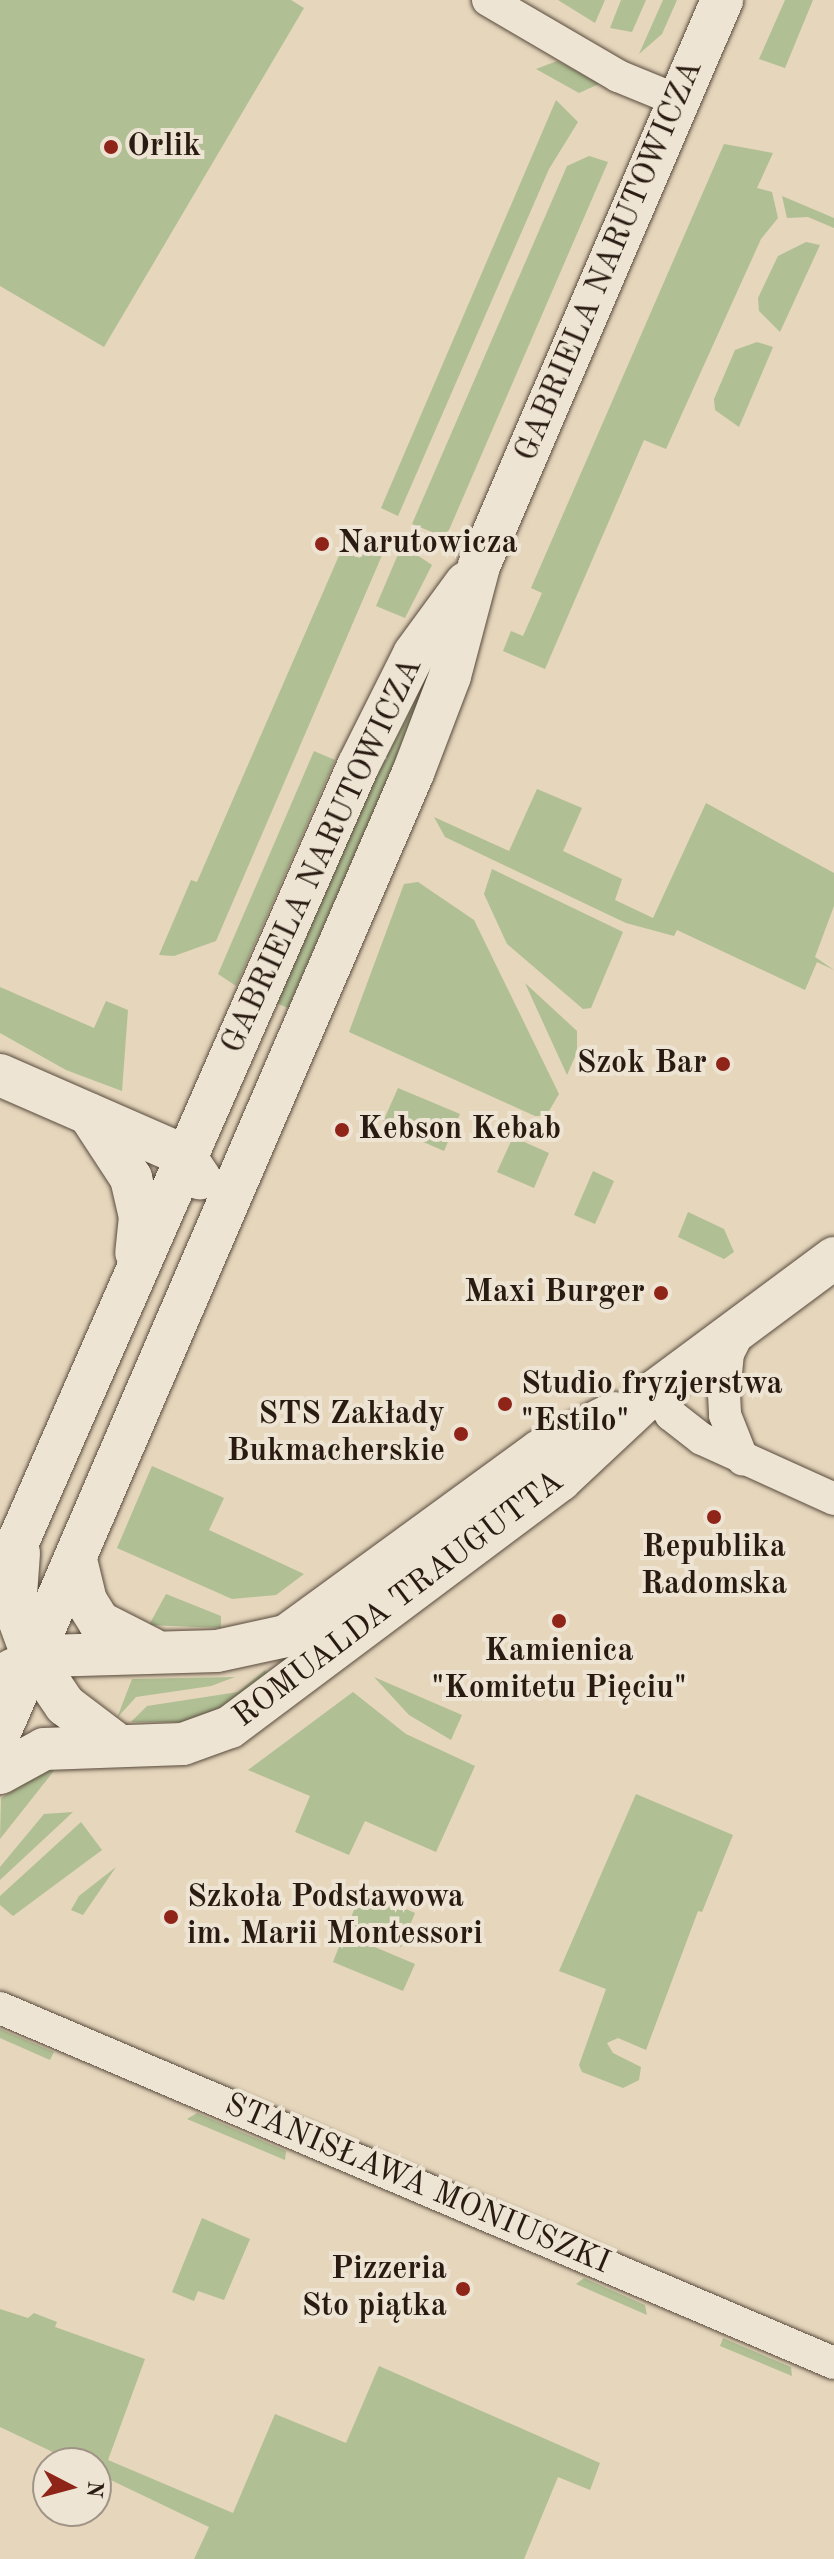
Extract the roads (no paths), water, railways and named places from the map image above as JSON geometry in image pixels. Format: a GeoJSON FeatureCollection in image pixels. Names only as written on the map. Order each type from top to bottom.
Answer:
{"type":"FeatureCollection","features":[{"type":"Feature","properties":{"kind":"street"},"geometry":{"type":"LineString","coordinates":[[488,0],[618,76],[679,101]]}},
{"type":"Feature","properties":{"kind":"street","name":"GABRIELA NARUTOWICZA"},"geometry":{"type":"LineString","coordinates":[[0,1732],[16,1667],[76,1560],[271,1108],[450,676],[479,566],[722,0]]}},
{"type":"Feature","properties":{"kind":"street","name":"GABRIELA NARUTOWICZA"},"geometry":{"type":"LineString","coordinates":[[0,1583],[185,1156],[378,724],[414,654],[479,566]]}},
{"type":"Feature","properties":{"kind":"street"},"geometry":{"type":"LineString","coordinates":[[0,1075],[185,1156],[202,1181],[214,1237]]}},
{"type":"Feature","properties":{"kind":"street"},"geometry":{"type":"LineString","coordinates":[[185,1156],[222,1144],[271,1108]]}},
{"type":"Feature","properties":{"kind":"street"},"geometry":{"type":"LineString","coordinates":[[88,1113],[117,1150],[137,1197],[140,1235],[131,1283]]}},
{"type":"Feature","properties":{"kind":"street","name":"ROMUALDA TRAUGUTTA"},"geometry":{"type":"LineString","coordinates":[[0,1773],[44,1749],[115,1743],[183,1744],[230,1727],[560,1480],[655,1391],[834,1258]]}},
{"type":"Feature","properties":{"kind":"street"},"geometry":{"type":"LineString","coordinates":[[742,1326],[728,1353],[724,1394],[725,1415],[743,1460]]}},
{"type":"Feature","properties":{"kind":"street"},"geometry":{"type":"LineString","coordinates":[[655,1391],[685,1427],[743,1460],[834,1499]]}},
{"type":"Feature","properties":{"kind":"street","name":"ROMUALDA TRAUGUTTA"},"geometry":{"type":"LineString","coordinates":[[16,1667],[259,1645],[286,1636],[540,1451],[655,1391]]}},
{"type":"Feature","properties":{"kind":"street"},"geometry":{"type":"LineString","coordinates":[[22,1532],[15,1609],[16,1667],[115,1743]]}},
{"type":"Feature","properties":{"kind":"street"},"geometry":{"type":"LineString","coordinates":[[76,1560],[86,1601],[99,1622],[128,1640],[163,1653]]}},
{"type":"Feature","properties":{"kind":"street","name":"STANISŁAWA MONIUSZKI"},"geometry":{"type":"LineString","coordinates":[[0,2008],[834,2363]]}},
{"type":"Feature","properties":{"kind":"place","name":"Orlik"},"geometry":{"type":"Point","coordinates":[111,147]}},
{"type":"Feature","properties":{"kind":"place","name":"Narutowicza"},"geometry":{"type":"Point","coordinates":[322,544]}},
{"type":"Feature","properties":{"kind":"place","name":"Szok Bar"},"geometry":{"type":"Point","coordinates":[723,1064]}},
{"type":"Feature","properties":{"kind":"place","name":"Kebson Kebab"},"geometry":{"type":"Point","coordinates":[342,1130]}},
{"type":"Feature","properties":{"kind":"place","name":"Maxi Burger"},"geometry":{"type":"Point","coordinates":[661,1293]}},
{"type":"Feature","properties":{"kind":"place","name":"Studio fryzjerstwa \"Estilo\""},"geometry":{"type":"Point","coordinates":[505,1404]}},
{"type":"Feature","properties":{"kind":"place","name":"STS Zakłady Bukmacherskie"},"geometry":{"type":"Point","coordinates":[461,1434]}},
{"type":"Feature","properties":{"kind":"place","name":"Republika Radomska"},"geometry":{"type":"Point","coordinates":[714,1517]}},
{"type":"Feature","properties":{"kind":"place","name":"Kamienica \"Komitetu Pięciu\""},"geometry":{"type":"Point","coordinates":[559,1621]}},
{"type":"Feature","properties":{"kind":"place","name":"Szkoła Podstawowa im. Marii Montessori"},"geometry":{"type":"Point","coordinates":[171,1917]}},
{"type":"Feature","properties":{"kind":"place","name":"Pizzeria Sto piątka"},"geometry":{"type":"Point","coordinates":[463,2289]}}]}
